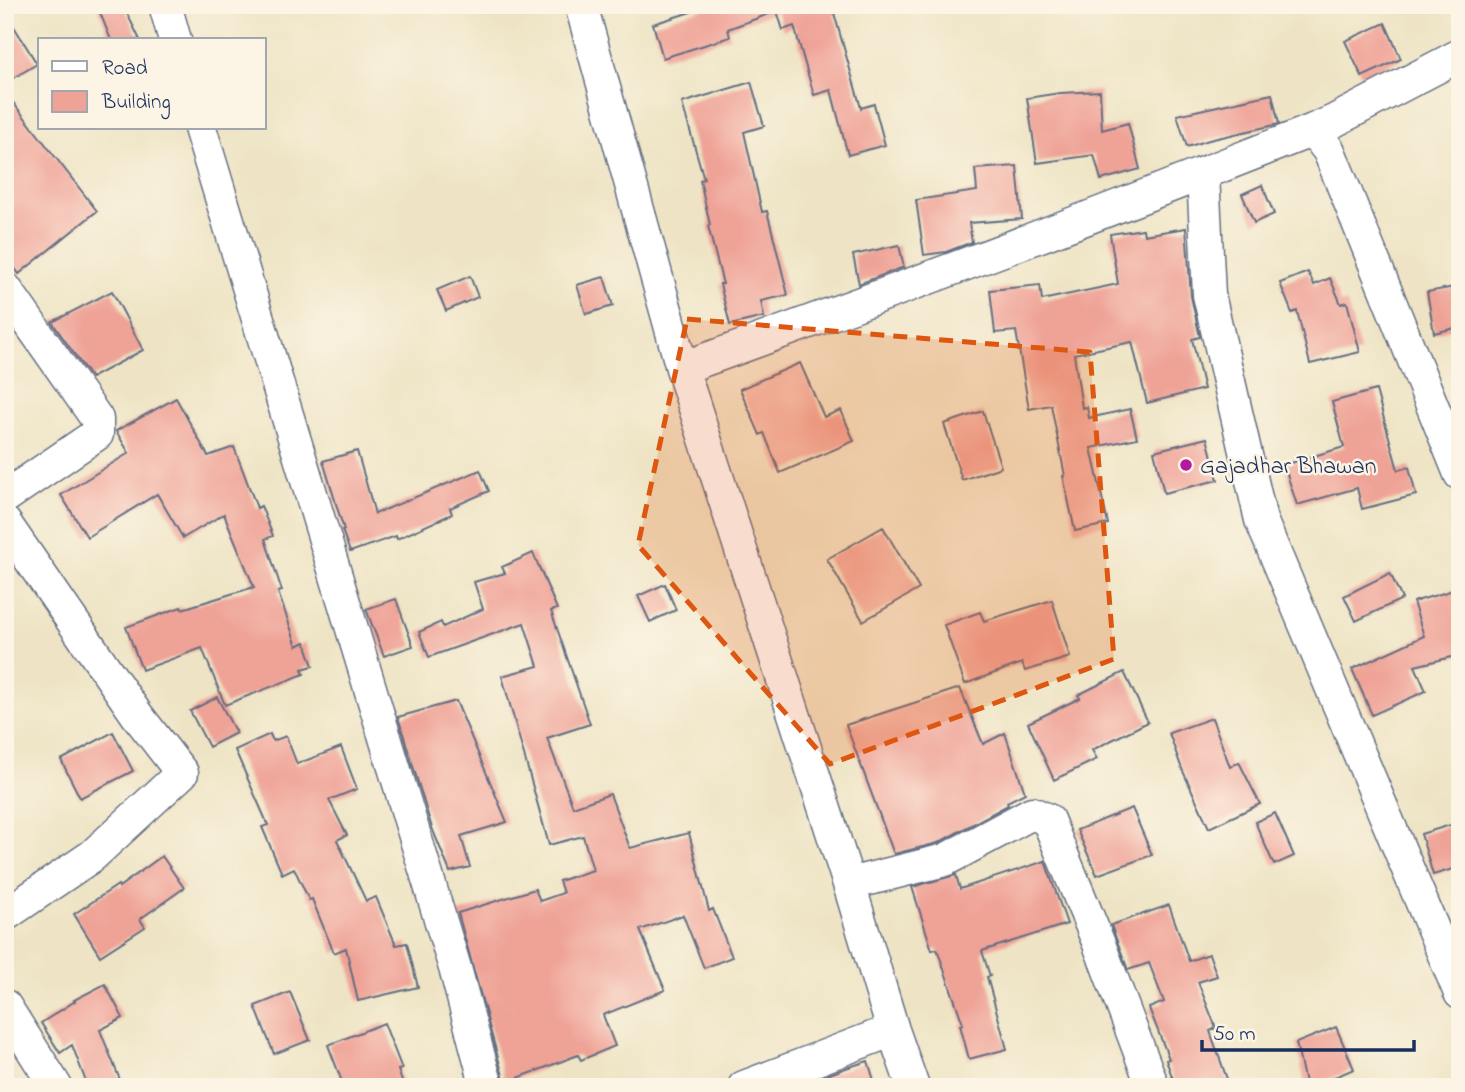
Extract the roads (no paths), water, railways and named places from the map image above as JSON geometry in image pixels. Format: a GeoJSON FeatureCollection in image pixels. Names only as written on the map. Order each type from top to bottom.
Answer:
{"type":"FeatureCollection","features":[{"type":"Feature","properties":{"kind":"street"},"geometry":{"type":"LineString","coordinates":[[165,5],[173,38]]}},
{"type":"Feature","properties":{"kind":"street"},"geometry":{"type":"LineString","coordinates":[[581,5],[682,368],[913,1087]]}},
{"type":"Feature","properties":{"kind":"street"},"geometry":{"type":"LineString","coordinates":[[682,368],[916,283],[1313,130],[1460,55]]}},
{"type":"Feature","properties":{"kind":"street"},"geometry":{"type":"LineString","coordinates":[[201,130],[455,968],[487,1087]]}},
{"type":"Feature","properties":{"kind":"street"},"geometry":{"type":"LineString","coordinates":[[1313,130],[1329,150],[1460,474]]}},
{"type":"Feature","properties":{"kind":"street"},"geometry":{"type":"LineString","coordinates":[[1203,174],[1209,295],[1261,520],[1460,993]]}},
{"type":"Feature","properties":{"kind":"street"},"geometry":{"type":"LineString","coordinates":[[5,288],[97,419],[97,434],[5,497]]}},
{"type":"Feature","properties":{"kind":"street"},"geometry":{"type":"LineString","coordinates":[[5,523],[137,715],[182,773],[92,856],[5,915]]}},
{"type":"Feature","properties":{"kind":"street"},"geometry":{"type":"LineString","coordinates":[[849,884],[945,860],[1032,813],[1048,820],[1153,1087]]}},
{"type":"Feature","properties":{"kind":"street"},"geometry":{"type":"LineString","coordinates":[[5,1006],[56,1087]]}},
{"type":"Feature","properties":{"kind":"street"},"geometry":{"type":"LineString","coordinates":[[744,1087],[893,1030]]}},
{"type":"Feature","properties":{"kind":"place","name":"Gajadhar Bhawan"},"geometry":{"type":"Point","coordinates":[1186,465]}}]}
